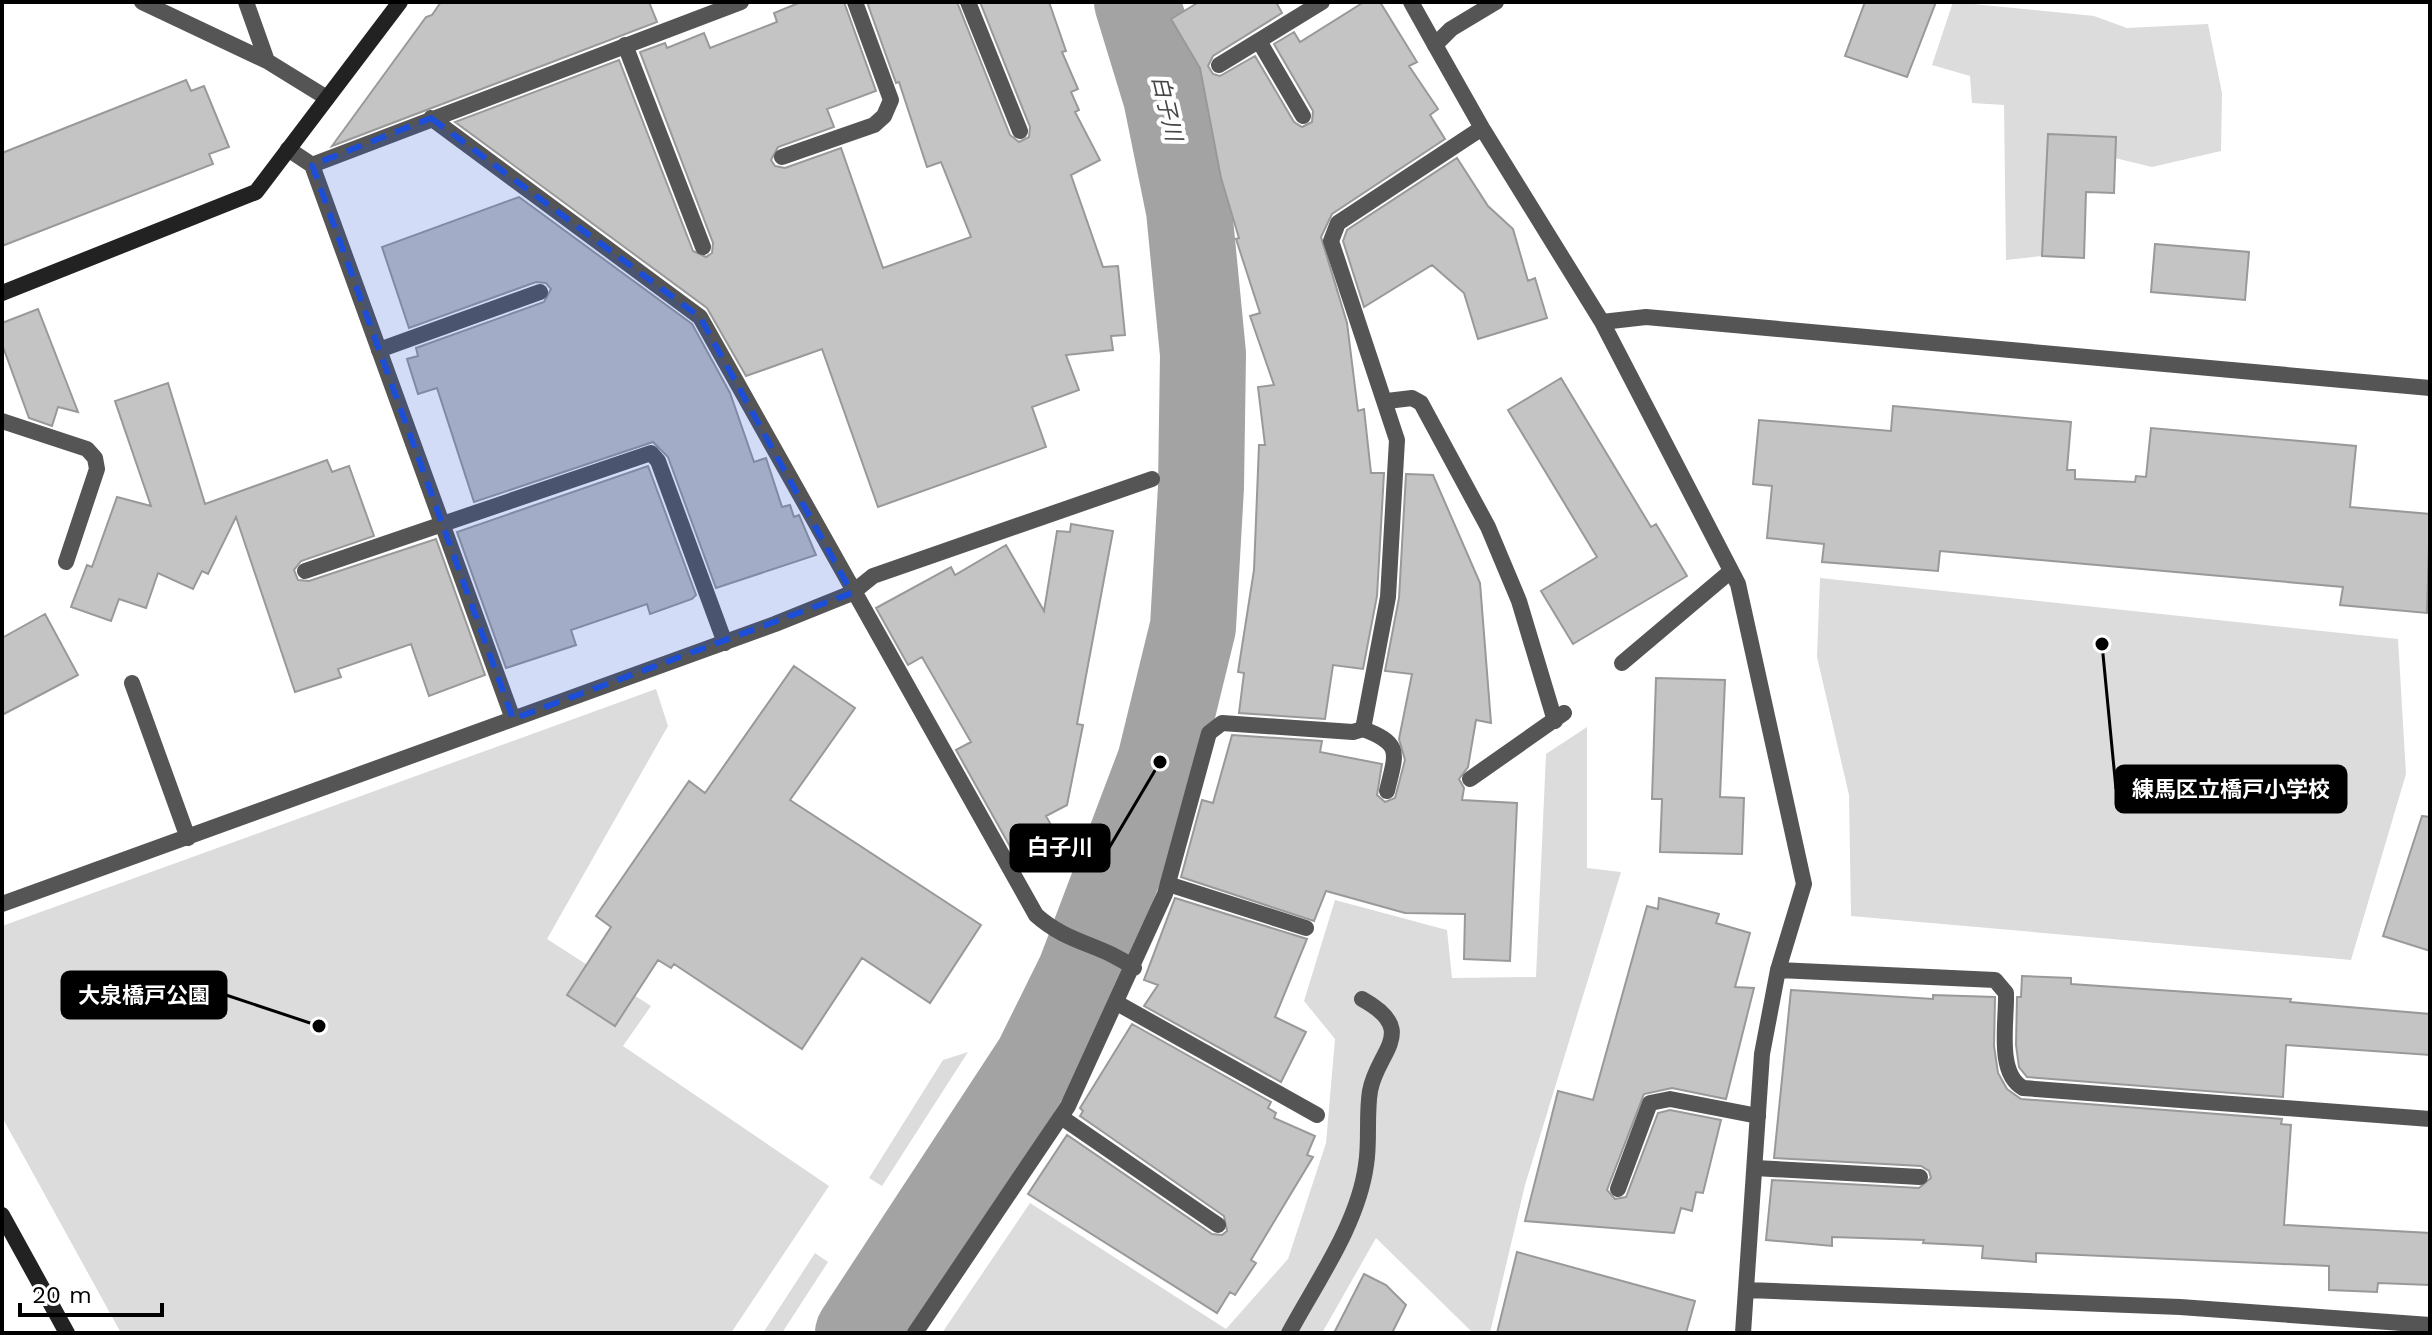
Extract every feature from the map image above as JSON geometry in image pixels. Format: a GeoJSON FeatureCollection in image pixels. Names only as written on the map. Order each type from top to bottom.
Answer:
{"type":"FeatureCollection","features":[{"type":"Feature","properties":{"kind":"street"},"geometry":{"type":"LineString","coordinates":[[142,2],[267,61],[327,98]]}},
{"type":"Feature","properties":{"kind":"street"},"geometry":{"type":"LineString","coordinates":[[246,2],[267,61]]}},
{"type":"Feature","properties":{"kind":"street"},"geometry":{"type":"LineString","coordinates":[[2,293],[256,192],[400,2]]}},
{"type":"Feature","properties":{"kind":"street"},"geometry":{"type":"LineString","coordinates":[[312,165],[741,2]]}},
{"type":"Feature","properties":{"kind":"street"},"geometry":{"type":"LineString","coordinates":[[782,157],[874,125],[884,116],[891,100],[855,2]]}},
{"type":"Feature","properties":{"kind":"street"},"geometry":{"type":"LineString","coordinates":[[968,2],[1020,131]]}},
{"type":"Feature","properties":{"kind":"street"},"geometry":{"type":"LineString","coordinates":[[1219,65],[1259,41],[1302,7],[1322,2]]}},
{"type":"Feature","properties":{"kind":"street"},"geometry":{"type":"LineString","coordinates":[[1411,2],[1482,128],[1602,322],[1738,584],[1804,884],[1778,970],[1762,1054],[1743,1333]]}},
{"type":"Feature","properties":{"kind":"street"},"geometry":{"type":"LineString","coordinates":[[1435,45],[1451,29],[1496,2]]}},
{"type":"Feature","properties":{"kind":"street"},"geometry":{"type":"LineString","coordinates":[[1259,41],[1303,116]]}},
{"type":"Feature","properties":{"kind":"street"},"geometry":{"type":"LineString","coordinates":[[625,45],[703,247]]}},
{"type":"Feature","properties":{"kind":"street"},"geometry":{"type":"LineString","coordinates":[[431,118],[700,317],[852,593],[1036,915],[1055,933],[1128,964]]}},
{"type":"Feature","properties":{"kind":"street"},"geometry":{"type":"LineString","coordinates":[[1363,729],[1388,597],[1397,440],[1387,401],[1331,241],[1332,232],[1338,223],[1482,128]]}},
{"type":"Feature","properties":{"kind":"street"},"geometry":{"type":"LineString","coordinates":[[288,149],[312,165],[513,719]]}},
{"type":"Feature","properties":{"kind":"street"},"geometry":{"type":"LineString","coordinates":[[379,350],[540,292]]}},
{"type":"Feature","properties":{"kind":"street"},"geometry":{"type":"LineString","coordinates":[[1602,322],[1646,317],[2430,388]]}},
{"type":"Feature","properties":{"kind":"street"},"geometry":{"type":"LineString","coordinates":[[1387,401],[1412,398],[1421,403],[1488,527],[1519,601],[1559,717],[1470,779]]}},
{"type":"Feature","properties":{"kind":"street"},"geometry":{"type":"LineString","coordinates":[[2,421],[87,449],[95,458],[97,469],[66,562]]}},
{"type":"Feature","properties":{"kind":"street"},"geometry":{"type":"LineString","coordinates":[[305,571],[651,453],[658,461],[725,643]]}},
{"type":"Feature","properties":{"kind":"street"},"geometry":{"type":"LineString","coordinates":[[2,904],[725,643],[852,593],[873,576],[1152,479]]}},
{"type":"Feature","properties":{"kind":"street"},"geometry":{"type":"LineString","coordinates":[[1622,663],[1731,571]]}},
{"type":"Feature","properties":{"kind":"street"},"geometry":{"type":"LineString","coordinates":[[132,683],[188,838]]}},
{"type":"Feature","properties":{"kind":"street"},"geometry":{"type":"LineString","coordinates":[[915,1333],[1061,1117],[1117,1003],[1128,964],[1168,884],[1209,733],[1215,726],[1222,723],[1353,732],[1363,729],[1387,738],[1395,755],[1387,791]]}},
{"type":"Feature","properties":{"kind":"street"},"geometry":{"type":"LineString","coordinates":[[1168,884],[1306,928]]}},
{"type":"Feature","properties":{"kind":"street"},"geometry":{"type":"LineString","coordinates":[[1778,970],[1995,980],[2006,993],[2007,1069],[2014,1083],[2023,1088],[2430,1119]]}},
{"type":"Feature","properties":{"kind":"street"},"geometry":{"type":"LineString","coordinates":[[1289,1333],[1357,1204],[1366,1165],[1370,1090],[1389,1053],[1393,1033],[1386,1017],[1362,999]]}},
{"type":"Feature","properties":{"kind":"street"},"geometry":{"type":"LineString","coordinates":[[1117,1003],[1317,1115]]}},
{"type":"Feature","properties":{"kind":"street"},"geometry":{"type":"LineString","coordinates":[[1618,1189],[1650,1103],[1670,1099],[1758,1116]]}},
{"type":"Feature","properties":{"kind":"street"},"geometry":{"type":"LineString","coordinates":[[1061,1117],[1218,1225]]}},
{"type":"Feature","properties":{"kind":"street"},"geometry":{"type":"LineString","coordinates":[[1755,1168],[1920,1177]]}},
{"type":"Feature","properties":{"kind":"street"},"geometry":{"type":"LineString","coordinates":[[2,1215],[67,1333]]}},
{"type":"Feature","properties":{"kind":"street"},"geometry":{"type":"LineString","coordinates":[[1747,1290],[2180,1307],[2430,1325]]}},
{"type":"Feature","properties":{"kind":"highlighted area"},"geometry":{"type":"Polygon","coordinates":[[[431,118],[700,317],[852,593],[513,719],[312,165],[431,118]]]}},
{"type":"Feature","properties":{"kind":"shaded area"},"geometry":{"type":"Polygon","coordinates":[[[1953,2],[2094,16],[2127,28],[2208,24],[2222,93],[2221,151],[2152,167],[2115,158],[2116,137],[2048,134],[2042,256],[2006,260],[2004,105],[1972,103],[1970,76],[1932,65],[1953,2]]]}},
{"type":"Feature","properties":{"kind":"shaded area"},"geometry":{"type":"Polygon","coordinates":[[[1820,578],[2398,639],[2406,774],[2351,960],[1851,916],[1849,795],[1817,657],[1820,578]]]}},
{"type":"Feature","properties":{"kind":"shaded area"},"geometry":{"type":"Polygon","coordinates":[[[656,689],[668,726],[547,939],[651,1006],[623,1046],[829,1186],[731,1333],[121,1333],[2,1117],[2,926],[656,689]]]}},
{"type":"Feature","properties":{"kind":"shaded area"},"geometry":{"type":"Polygon","coordinates":[[[1587,727],[1587,868],[1621,872],[1525,1185],[1490,1333],[1473,1333],[1376,1238],[1322,1333],[942,1333],[1030,1203],[1226,1329],[1288,1259],[1326,1143],[1335,1039],[1304,1001],[1335,900],[1447,930],[1452,978],[1536,977],[1546,754],[1587,727]]]}},
{"type":"Feature","properties":{"kind":"shaded area"},"geometry":{"type":"Polygon","coordinates":[[[968,1052],[882,1186],[869,1178],[943,1060],[968,1052]]]}},
{"type":"Feature","properties":{"kind":"shaded area"},"geometry":{"type":"Polygon","coordinates":[[[815,1253],[828,1262],[782,1333],[763,1333],[815,1253]]]}},
{"type":"Feature","properties":{"kind":"building"},"geometry":{"type":"Polygon","coordinates":[[[441,2],[649,2],[657,22],[332,146],[426,17],[432,15],[441,2]]]}},
{"type":"Feature","properties":{"kind":"building"},"geometry":{"type":"Polygon","coordinates":[[[801,2],[844,2],[876,91],[827,109],[834,127],[778,147],[771,160],[775,166],[785,168],[841,148],[883,268],[971,237],[941,162],[927,167],[899,82],[896,83],[867,2],[957,2],[1010,135],[1019,142],[1029,137],[1030,127],[980,2],[1049,2],[1066,51],[1062,52],[1078,89],[1071,92],[1079,110],[1075,112],[1100,160],[1071,175],[1103,267],[1118,266],[1125,335],[1111,336],[1113,350],[1066,355],[1079,390],[1032,407],[1046,447],[878,507],[822,349],[746,376],[707,308],[455,122],[619,60],[693,251],[706,257],[712,253],[713,243],[640,52],[665,43],[667,48],[704,33],[710,48],[777,22],[774,13],[801,2]]]}},
{"type":"Feature","properties":{"kind":"building"},"geometry":{"type":"Polygon","coordinates":[[[1199,2],[1276,2],[1282,13],[1213,56],[1208,66],[1213,74],[1220,76],[1255,56],[1294,122],[1302,127],[1312,122],[1313,111],[1274,44],[1294,32],[1300,42],[1364,2],[1380,2],[1417,62],[1409,66],[1438,109],[1430,115],[1445,139],[1332,214],[1321,237],[1347,323],[1358,411],[1364,409],[1371,473],[1384,473],[1377,596],[1363,669],[1333,665],[1325,719],[1239,713],[1244,673],[1238,672],[1254,570],[1259,445],[1265,445],[1258,387],[1274,385],[1250,316],[1260,313],[1236,239],[1239,238],[1221,178],[1200,68],[1171,19],[1199,2]]]}},
{"type":"Feature","properties":{"kind":"building"},"geometry":{"type":"Polygon","coordinates":[[[1865,2],[1936,2],[1907,77],[1845,56],[1865,2]]]}},
{"type":"Feature","properties":{"kind":"building"},"geometry":{"type":"Polygon","coordinates":[[[186,80],[191,91],[204,86],[229,147],[209,154],[213,164],[2,246],[2,153],[186,80]]]}},
{"type":"Feature","properties":{"kind":"building"},"geometry":{"type":"Polygon","coordinates":[[[2048,134],[2116,137],[2114,193],[2086,192],[2084,258],[2042,256],[2048,134]]]}},
{"type":"Feature","properties":{"kind":"building"},"geometry":{"type":"Polygon","coordinates":[[[1457,158],[1488,206],[1513,229],[1528,281],[1535,278],[1547,318],[1478,339],[1464,293],[1432,265],[1364,307],[1343,241],[1347,230],[1457,158]]]}},
{"type":"Feature","properties":{"kind":"building"},"geometry":{"type":"Polygon","coordinates":[[[519,197],[692,324],[730,393],[754,462],[766,458],[782,507],[790,505],[794,517],[799,515],[816,555],[716,588],[668,457],[653,442],[474,502],[437,388],[418,394],[407,359],[418,356],[416,348],[544,302],[551,289],[546,283],[536,282],[409,328],[382,247],[519,197]]]}},
{"type":"Feature","properties":{"kind":"building"},"geometry":{"type":"Polygon","coordinates":[[[2155,244],[2249,252],[2245,300],[2151,292],[2155,244]]]}},
{"type":"Feature","properties":{"kind":"building"},"geometry":{"type":"Polygon","coordinates":[[[38,309],[78,412],[58,407],[52,426],[29,418],[2,344],[2,323],[38,309]]]}},
{"type":"Feature","properties":{"kind":"building"},"geometry":{"type":"Polygon","coordinates":[[[1561,378],[1651,527],[1656,524],[1687,576],[1573,644],[1541,591],[1597,557],[1508,410],[1561,378]]]}},
{"type":"Feature","properties":{"kind":"building"},"geometry":{"type":"Polygon","coordinates":[[[168,383],[205,504],[327,460],[332,472],[349,466],[374,536],[301,561],[294,570],[298,580],[309,581],[436,539],[485,675],[429,696],[411,644],[338,669],[341,677],[295,692],[236,517],[208,574],[202,571],[193,589],[158,573],[146,608],[119,599],[111,621],[71,607],[87,565],[92,567],[117,497],[151,506],[115,401],[168,383]]]}},
{"type":"Feature","properties":{"kind":"building"},"geometry":{"type":"Polygon","coordinates":[[[1893,406],[2071,422],[2067,470],[2075,470],[2075,479],[2135,482],[2136,476],[2146,477],[2151,428],[2356,446],[2350,507],[2430,514],[2427,613],[2340,605],[2343,587],[1940,551],[1938,571],[1822,562],[1824,544],[1767,538],[1772,486],[1753,484],[1759,420],[1891,431],[1893,406]]]}},
{"type":"Feature","properties":{"kind":"building"},"geometry":{"type":"Polygon","coordinates":[[[648,466],[696,595],[650,614],[647,604],[571,630],[576,645],[506,668],[457,532],[648,466]]]}},
{"type":"Feature","properties":{"kind":"building"},"geometry":{"type":"Polygon","coordinates":[[[1406,474],[1433,475],[1480,583],[1491,723],[1476,720],[1468,767],[1459,779],[1464,788],[1462,800],[1517,803],[1510,961],[1464,959],[1465,914],[1405,913],[1326,891],[1314,921],[1181,877],[1202,800],[1213,803],[1232,735],[1322,741],[1320,752],[1382,764],[1377,795],[1385,802],[1395,798],[1405,760],[1399,739],[1412,674],[1385,671],[1399,598],[1406,474]]]}},
{"type":"Feature","properties":{"kind":"building"},"geometry":{"type":"Polygon","coordinates":[[[1071,524],[1113,531],[1077,724],[1083,725],[1067,805],[1046,816],[1061,843],[1021,866],[956,750],[971,742],[922,657],[908,665],[876,608],[951,567],[955,575],[1006,545],[1044,611],[1057,531],[1070,532],[1071,524]]]}},
{"type":"Feature","properties":{"kind":"building"},"geometry":{"type":"Polygon","coordinates":[[[45,614],[78,675],[2,715],[2,638],[45,614]]]}},
{"type":"Feature","properties":{"kind":"building"},"geometry":{"type":"Polygon","coordinates":[[[794,666],[855,708],[790,800],[981,925],[930,1003],[862,958],[802,1049],[674,964],[671,968],[658,960],[615,1026],[567,995],[611,927],[596,916],[689,781],[705,793],[794,666]]]}},
{"type":"Feature","properties":{"kind":"building"},"geometry":{"type":"Polygon","coordinates":[[[1656,678],[1725,680],[1720,797],[1744,798],[1742,854],[1660,852],[1662,799],[1652,799],[1656,678]]]}},
{"type":"Feature","properties":{"kind":"building"},"geometry":{"type":"Polygon","coordinates":[[[2422,816],[2430,817],[2430,951],[2383,936],[2422,816]]]}},
{"type":"Feature","properties":{"kind":"building"},"geometry":{"type":"Polygon","coordinates":[[[1175,898],[1307,939],[1275,1017],[1306,1032],[1281,1082],[1144,1006],[1158,985],[1144,980],[1175,898]]]}},
{"type":"Feature","properties":{"kind":"building"},"geometry":{"type":"Polygon","coordinates":[[[1659,898],[1719,914],[1716,923],[1750,933],[1735,987],[1754,988],[1726,1099],[1672,1088],[1644,1094],[1607,1190],[1615,1199],[1626,1197],[1658,1113],[1670,1110],[1721,1120],[1703,1193],[1696,1192],[1692,1211],[1681,1208],[1674,1233],[1525,1221],[1558,1091],[1593,1100],[1647,906],[1658,909],[1659,898]]]}},
{"type":"Feature","properties":{"kind":"building"},"geometry":{"type":"Polygon","coordinates":[[[2022,976],[2071,978],[2071,984],[2291,999],[2290,1002],[2430,1014],[2430,1055],[2286,1045],[2283,1097],[2027,1077],[2019,1067],[2016,1045],[2017,997],[2021,997],[2022,976]]]}},
{"type":"Feature","properties":{"kind":"building"},"geometry":{"type":"Polygon","coordinates":[[[1791,990],[1933,999],[1933,995],[1995,997],[1994,1046],[1998,1073],[2007,1089],[2021,1099],[2282,1119],[2281,1124],[2291,1125],[2284,1225],[2430,1233],[2430,1285],[2378,1283],[2377,1292],[2329,1290],[2329,1266],[2036,1253],[2036,1262],[1982,1258],[1983,1246],[1923,1243],[1924,1240],[1832,1237],[1832,1246],[1766,1240],[1772,1180],[1919,1188],[1931,1178],[1929,1171],[1921,1166],[1774,1158],[1791,990]]]}},
{"type":"Feature","properties":{"kind":"building"},"geometry":{"type":"Polygon","coordinates":[[[1132,1024],[1271,1102],[1268,1108],[1276,1113],[1274,1118],[1315,1136],[1307,1155],[1313,1157],[1251,1260],[1256,1263],[1235,1295],[1230,1292],[1217,1313],[1028,1194],[1067,1135],[1212,1234],[1222,1235],[1227,1231],[1224,1216],[1080,1116],[1083,1111],[1080,1108],[1132,1024]]]}},
{"type":"Feature","properties":{"kind":"building"},"geometry":{"type":"Polygon","coordinates":[[[1517,1252],[1695,1301],[1686,1333],[1497,1333],[1517,1252]]]}},
{"type":"Feature","properties":{"kind":"building"},"geometry":{"type":"Polygon","coordinates":[[[1364,1274],[1386,1285],[1406,1305],[1392,1333],[1334,1333],[1364,1274]]]}},
{"type":"Feature","properties":{"kind":"waterway","name":"白子川"},"geometry":{"type":"LineString","coordinates":[[858,1333],[1037,1060],[1080,973],[1160,762],[1193,627],[1201,487],[1203,354],[1189,210],[1166,97],[1137,2]]}},
{"type":"Feature","properties":{"kind":"place","name":"練馬区立橋戸小学校"},"geometry":{"type":"Point","coordinates":[2102,644]}},
{"type":"Feature","properties":{"kind":"place","name":"白子川"},"geometry":{"type":"Point","coordinates":[1160,762]}},
{"type":"Feature","properties":{"kind":"place","name":"大泉橋戸公園"},"geometry":{"type":"Point","coordinates":[319,1026]}}]}
